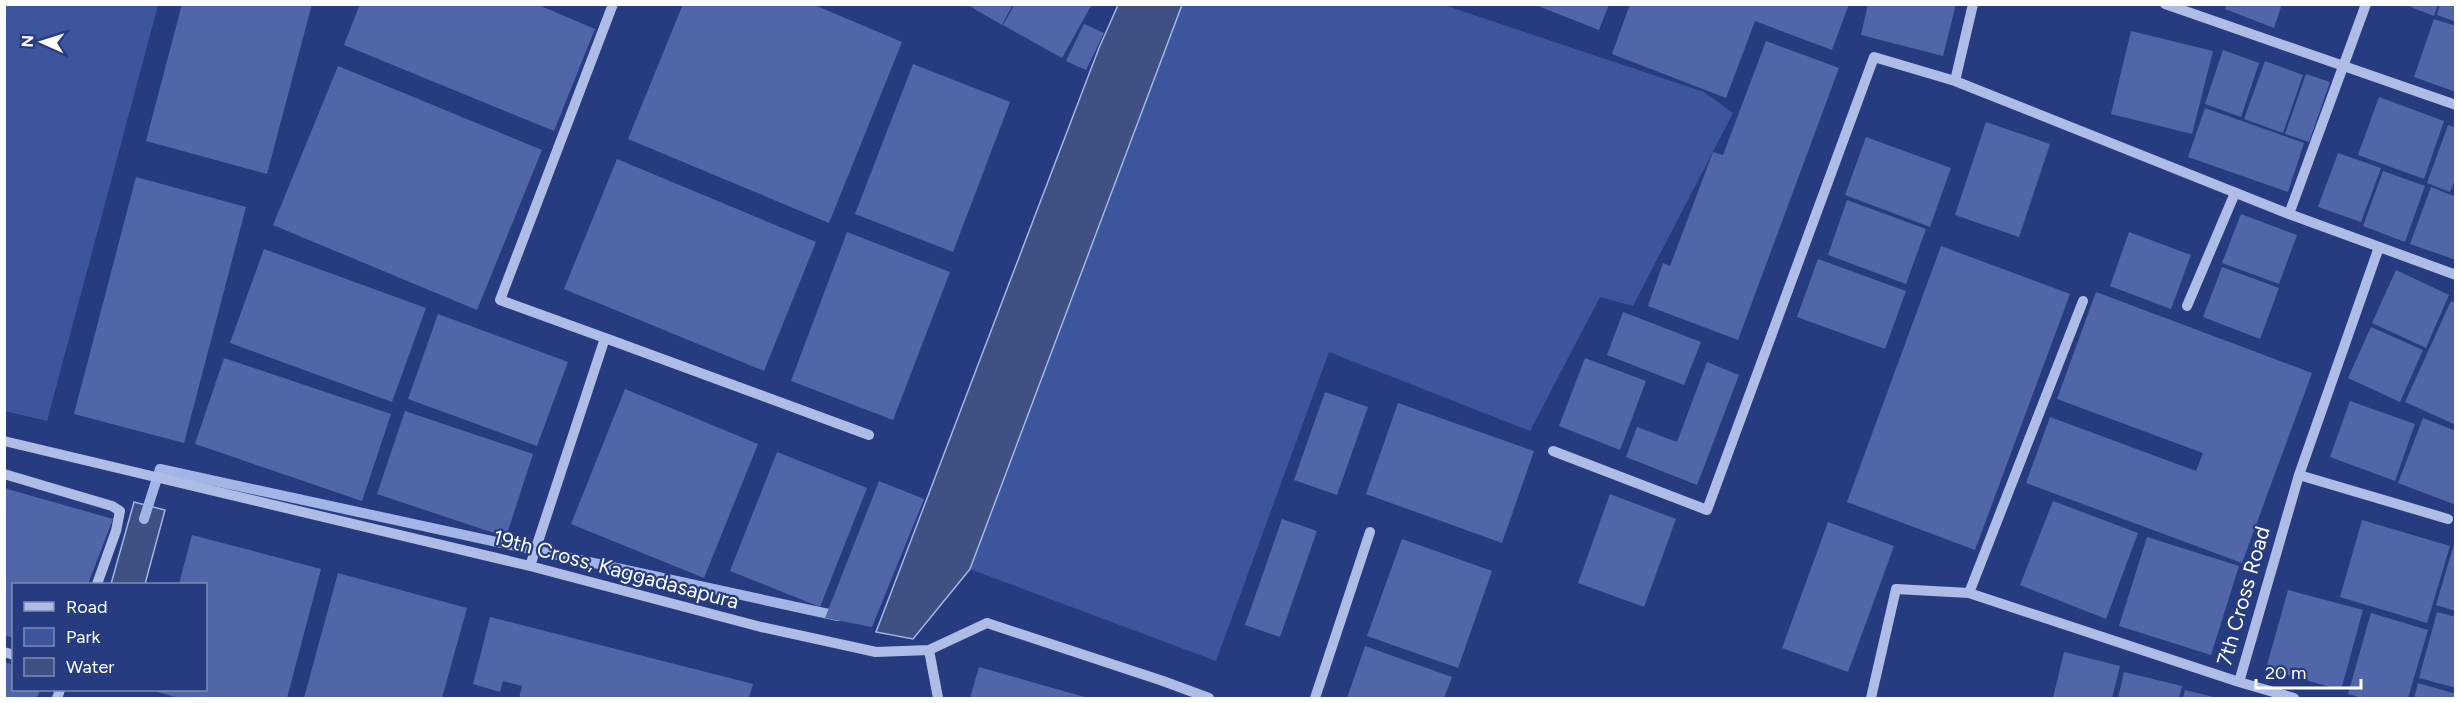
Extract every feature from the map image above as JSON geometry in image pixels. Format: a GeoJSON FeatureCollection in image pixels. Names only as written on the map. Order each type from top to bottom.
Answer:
{"type":"FeatureCollection","features":[{"type":"Feature","properties":{"kind":"street"},"geometry":{"type":"LineString","coordinates":[[613,4],[500,300],[869,435]]}},
{"type":"Feature","properties":{"kind":"street"},"geometry":{"type":"LineString","coordinates":[[1955,81],[1973,4]]}},
{"type":"Feature","properties":{"kind":"street"},"geometry":{"type":"LineString","coordinates":[[2165,4],[2456,105]]}},
{"type":"Feature","properties":{"kind":"street"},"geometry":{"type":"LineString","coordinates":[[2289,213],[2366,4]]}},
{"type":"Feature","properties":{"kind":"street"},"geometry":{"type":"LineString","coordinates":[[1553,451],[1707,510],[1874,57],[1955,81],[2235,193],[2456,275]]}},
{"type":"Feature","properties":{"kind":"street"},"geometry":{"type":"LineString","coordinates":[[2187,306],[2235,193]]}},
{"type":"Feature","properties":{"kind":"street","name":"7th Cross Road"},"geometry":{"type":"LineString","coordinates":[[1871,699],[1896,589],[1969,593],[2239,682],[2299,475],[2379,247]]}},
{"type":"Feature","properties":{"kind":"street"},"geometry":{"type":"LineString","coordinates":[[1969,593],[2083,301]]}},
{"type":"Feature","properties":{"kind":"street"},"geometry":{"type":"LineString","coordinates":[[530,566],[605,338]]}},
{"type":"Feature","properties":{"kind":"street","name":"19th Cross, Kaggadasapura"},"geometry":{"type":"LineString","coordinates":[[4,441],[530,566],[761,627],[876,652],[929,650],[987,624],[1163,681],[1209,699]]}},
{"type":"Feature","properties":{"kind":"street"},"geometry":{"type":"LineString","coordinates":[[4,474],[112,506],[120,511],[116,531],[98,583]]}},
{"type":"Feature","properties":{"kind":"street"},"geometry":{"type":"LineString","coordinates":[[2299,475],[2448,519]]}},
{"type":"Feature","properties":{"kind":"street"},"geometry":{"type":"LineString","coordinates":[[1315,699],[1370,532]]}},
{"type":"Feature","properties":{"kind":"street"},"geometry":{"type":"LineString","coordinates":[[929,650],[938,699]]}},
{"type":"Feature","properties":{"kind":"street"},"geometry":{"type":"LineString","coordinates":[[2239,682],[2294,699]]}},
{"type":"Feature","properties":{"kind":"green space"},"geometry":{"type":"Polygon","coordinates":[[[5,4],[158,5],[47,421],[5,411],[5,4]]]}},
{"type":"Feature","properties":{"kind":"green space"},"geometry":{"type":"Polygon","coordinates":[[[1182,5],[1444,5],[1704,92],[1733,113],[1633,306],[1600,297],[1530,431],[1329,352],[1216,661],[970,569],[1182,5]]]}},
{"type":"Feature","properties":{"kind":"water"},"geometry":{"type":"Polygon","coordinates":[[[1118,5],[1182,5],[970,569],[913,639],[876,632],[1099,48],[1118,5]]]}},
{"type":"Feature","properties":{"kind":"water"},"geometry":{"type":"Polygon","coordinates":[[[134,502],[165,510],[145,583],[111,583],[134,502]]]}},
{"type":"Feature","properties":{"kind":"building"},"geometry":{"type":"Polygon","coordinates":[[[182,4],[312,4],[267,174],[146,141],[182,4]]]}},
{"type":"Feature","properties":{"kind":"building"},"geometry":{"type":"Polygon","coordinates":[[[360,4],[536,4],[595,29],[554,131],[344,45],[360,4]]]}},
{"type":"Feature","properties":{"kind":"building"},"geometry":{"type":"Polygon","coordinates":[[[683,4],[812,4],[902,42],[829,223],[628,139],[683,4]]]}},
{"type":"Feature","properties":{"kind":"building"},"geometry":{"type":"Polygon","coordinates":[[[966,4],[1013,4],[1002,25],[966,4]]]}},
{"type":"Feature","properties":{"kind":"building"},"geometry":{"type":"Polygon","coordinates":[[[1015,4],[1092,4],[1062,58],[1003,25],[1015,4]]]}},
{"type":"Feature","properties":{"kind":"building"},"geometry":{"type":"Polygon","coordinates":[[[1533,4],[1609,4],[1599,30],[1533,4]]]}},
{"type":"Feature","properties":{"kind":"building"},"geometry":{"type":"Polygon","coordinates":[[[1630,4],[1849,4],[1832,50],[1755,21],[1726,98],[1612,54],[1630,4]]]}},
{"type":"Feature","properties":{"kind":"building"},"geometry":{"type":"Polygon","coordinates":[[[1868,4],[1956,4],[1943,56],[1861,35],[1868,4]]]}},
{"type":"Feature","properties":{"kind":"building"},"geometry":{"type":"Polygon","coordinates":[[[2226,4],[2282,4],[2274,28],[2225,9],[2226,4]]]}},
{"type":"Feature","properties":{"kind":"building"},"geometry":{"type":"Polygon","coordinates":[[[2403,4],[2438,4],[2434,16],[2403,4]]]}},
{"type":"Feature","properties":{"kind":"building"},"geometry":{"type":"Polygon","coordinates":[[[2440,4],[2456,4],[2456,22],[2437,15],[2440,4]]]}},
{"type":"Feature","properties":{"kind":"building"},"geometry":{"type":"Polygon","coordinates":[[[2434,19],[2456,26],[2456,92],[2414,77],[2434,19]]]}},
{"type":"Feature","properties":{"kind":"building"},"geometry":{"type":"Polygon","coordinates":[[[1084,24],[1104,33],[1086,70],[1066,61],[1084,24]]]}},
{"type":"Feature","properties":{"kind":"building"},"geometry":{"type":"Polygon","coordinates":[[[2131,31],[2213,51],[2192,134],[2111,114],[2131,31]]]}},
{"type":"Feature","properties":{"kind":"building"},"geometry":{"type":"Polygon","coordinates":[[[1766,41],[1839,68],[1738,340],[1648,306],[1663,263],[1670,266],[1713,152],[1723,155],[1766,41]]]}},
{"type":"Feature","properties":{"kind":"building"},"geometry":{"type":"Polygon","coordinates":[[[2223,50],[2259,63],[2241,117],[2205,104],[2223,50]]]}},
{"type":"Feature","properties":{"kind":"building"},"geometry":{"type":"Polygon","coordinates":[[[2265,61],[2303,75],[2283,133],[2244,119],[2265,61]]]}},
{"type":"Feature","properties":{"kind":"building"},"geometry":{"type":"Polygon","coordinates":[[[913,64],[1010,102],[953,252],[855,214],[913,64]]]}},
{"type":"Feature","properties":{"kind":"building"},"geometry":{"type":"Polygon","coordinates":[[[338,66],[542,150],[477,310],[273,225],[338,66]]]}},
{"type":"Feature","properties":{"kind":"building"},"geometry":{"type":"Polygon","coordinates":[[[2306,74],[2330,82],[2309,142],[2285,134],[2306,74]]]}},
{"type":"Feature","properties":{"kind":"building"},"geometry":{"type":"Polygon","coordinates":[[[2379,97],[2444,121],[2424,179],[2358,155],[2379,97]]]}},
{"type":"Feature","properties":{"kind":"building"},"geometry":{"type":"Polygon","coordinates":[[[2205,108],[2304,143],[2288,192],[2188,157],[2205,108]]]}},
{"type":"Feature","properties":{"kind":"building"},"geometry":{"type":"Polygon","coordinates":[[[1986,122],[2050,144],[2019,237],[1955,215],[1986,122]]]}},
{"type":"Feature","properties":{"kind":"building"},"geometry":{"type":"Polygon","coordinates":[[[2448,125],[2456,128],[2456,177],[2450,192],[2427,183],[2448,125]]]}},
{"type":"Feature","properties":{"kind":"building"},"geometry":{"type":"Polygon","coordinates":[[[1866,137],[1951,168],[1930,227],[1845,195],[1866,137]]]}},
{"type":"Feature","properties":{"kind":"building"},"geometry":{"type":"Polygon","coordinates":[[[2338,153],[2381,168],[2361,222],[2318,207],[2338,153]]]}},
{"type":"Feature","properties":{"kind":"building"},"geometry":{"type":"Polygon","coordinates":[[[617,159],[816,242],[764,371],[564,289],[617,159]]]}},
{"type":"Feature","properties":{"kind":"building"},"geometry":{"type":"Polygon","coordinates":[[[2383,171],[2425,186],[2405,242],[2363,226],[2383,171]]]}},
{"type":"Feature","properties":{"kind":"building"},"geometry":{"type":"Polygon","coordinates":[[[136,177],[246,207],[184,443],[74,414],[136,177]]]}},
{"type":"Feature","properties":{"kind":"building"},"geometry":{"type":"Polygon","coordinates":[[[2431,187],[2456,197],[2456,260],[2410,244],[2431,187]]]}},
{"type":"Feature","properties":{"kind":"building"},"geometry":{"type":"Polygon","coordinates":[[[1847,200],[1926,229],[1906,284],[1828,255],[1847,200]]]}},
{"type":"Feature","properties":{"kind":"building"},"geometry":{"type":"Polygon","coordinates":[[[2241,214],[2297,235],[2279,284],[2222,263],[2241,214]]]}},
{"type":"Feature","properties":{"kind":"building"},"geometry":{"type":"Polygon","coordinates":[[[847,232],[950,272],[893,420],[791,381],[847,232]]]}},
{"type":"Feature","properties":{"kind":"building"},"geometry":{"type":"Polygon","coordinates":[[[2129,232],[2191,255],[2171,309],[2110,286],[2129,232]]]}},
{"type":"Feature","properties":{"kind":"building"},"geometry":{"type":"Polygon","coordinates":[[[1941,246],[2070,294],[1975,550],[1847,502],[1941,246]]]}},
{"type":"Feature","properties":{"kind":"building"},"geometry":{"type":"Polygon","coordinates":[[[264,249],[426,308],[392,402],[230,343],[264,249]]]}},
{"type":"Feature","properties":{"kind":"building"},"geometry":{"type":"Polygon","coordinates":[[[1818,259],[1906,291],[1885,349],[1797,317],[1818,259]]]}},
{"type":"Feature","properties":{"kind":"building"},"geometry":{"type":"Polygon","coordinates":[[[2222,267],[2279,288],[2260,339],[2203,317],[2222,267]]]}},
{"type":"Feature","properties":{"kind":"building"},"geometry":{"type":"Polygon","coordinates":[[[2396,270],[2449,295],[2426,348],[2372,323],[2396,270]]]}},
{"type":"Feature","properties":{"kind":"building"},"geometry":{"type":"Polygon","coordinates":[[[2096,292],[2312,373],[2242,563],[2026,483],[2050,417],[2196,471],[2203,453],[2057,399],[2096,292]]]}},
{"type":"Feature","properties":{"kind":"building"},"geometry":{"type":"Polygon","coordinates":[[[2451,301],[2456,303],[2456,425],[2405,402],[2451,301]]]}},
{"type":"Feature","properties":{"kind":"building"},"geometry":{"type":"Polygon","coordinates":[[[1623,312],[1701,342],[1684,385],[1607,355],[1623,312]]]}},
{"type":"Feature","properties":{"kind":"building"},"geometry":{"type":"Polygon","coordinates":[[[438,314],[568,362],[537,446],[408,399],[438,314]]]}},
{"type":"Feature","properties":{"kind":"building"},"geometry":{"type":"Polygon","coordinates":[[[2371,327],[2423,350],[2400,402],[2348,378],[2371,327]]]}},
{"type":"Feature","properties":{"kind":"building"},"geometry":{"type":"Polygon","coordinates":[[[224,358],[391,414],[362,501],[195,444],[224,358]]]}},
{"type":"Feature","properties":{"kind":"building"},"geometry":{"type":"Polygon","coordinates":[[[1585,358],[1646,381],[1620,450],[1559,426],[1585,358]]]}},
{"type":"Feature","properties":{"kind":"building"},"geometry":{"type":"Polygon","coordinates":[[[1707,362],[1739,375],[1697,485],[1626,457],[1637,427],[1677,442],[1707,362]]]}},
{"type":"Feature","properties":{"kind":"building"},"geometry":{"type":"Polygon","coordinates":[[[625,389],[758,444],[704,578],[571,524],[625,389]]]}},
{"type":"Feature","properties":{"kind":"building"},"geometry":{"type":"Polygon","coordinates":[[[1325,392],[1368,407],[1337,495],[1294,480],[1325,392]]]}},
{"type":"Feature","properties":{"kind":"building"},"geometry":{"type":"Polygon","coordinates":[[[2350,401],[2415,424],[2395,481],[2330,457],[2350,401]]]}},
{"type":"Feature","properties":{"kind":"building"},"geometry":{"type":"Polygon","coordinates":[[[1398,403],[1534,451],[1502,543],[1366,494],[1398,403]]]}},
{"type":"Feature","properties":{"kind":"building"},"geometry":{"type":"Polygon","coordinates":[[[405,411],[533,454],[506,537],[377,494],[405,411]]]}},
{"type":"Feature","properties":{"kind":"building"},"geometry":{"type":"Polygon","coordinates":[[[2423,418],[2456,431],[2456,505],[2398,483],[2423,418]]]}},
{"type":"Feature","properties":{"kind":"building"},"geometry":{"type":"Polygon","coordinates":[[[777,452],[867,488],[820,607],[730,571],[777,452]]]}},
{"type":"Feature","properties":{"kind":"building"},"geometry":{"type":"Polygon","coordinates":[[[879,481],[924,499],[872,627],[825,618],[879,481]]]}},
{"type":"Feature","properties":{"kind":"building"},"geometry":{"type":"Polygon","coordinates":[[[4,488],[113,519],[88,583],[12,583],[12,637],[4,635],[4,488]]]}},
{"type":"Feature","properties":{"kind":"building"},"geometry":{"type":"Polygon","coordinates":[[[1610,494],[1676,519],[1644,607],[1578,583],[1610,494]]]}},
{"type":"Feature","properties":{"kind":"building"},"geometry":{"type":"Polygon","coordinates":[[[2053,501],[2138,533],[2106,619],[2020,585],[2053,501]]]}},
{"type":"Feature","properties":{"kind":"building"},"geometry":{"type":"Polygon","coordinates":[[[1282,519],[1317,531],[1280,637],[1245,625],[1282,519]]]}},
{"type":"Feature","properties":{"kind":"building"},"geometry":{"type":"Polygon","coordinates":[[[2362,520],[2450,546],[2427,623],[2340,597],[2362,520]]]}},
{"type":"Feature","properties":{"kind":"building"},"geometry":{"type":"Polygon","coordinates":[[[1828,522],[1894,546],[1848,672],[1782,648],[1828,522]]]}},
{"type":"Feature","properties":{"kind":"building"},"geometry":{"type":"Polygon","coordinates":[[[192,535],[321,569],[287,698],[180,698],[153,691],[207,691],[207,583],[179,583],[192,535]]]}},
{"type":"Feature","properties":{"kind":"building"},"geometry":{"type":"Polygon","coordinates":[[[2147,537],[2239,566],[2211,655],[2119,626],[2147,537]]]}},
{"type":"Feature","properties":{"kind":"building"},"geometry":{"type":"Polygon","coordinates":[[[1402,539],[1492,571],[1458,668],[1367,636],[1402,539]]]}},
{"type":"Feature","properties":{"kind":"building"},"geometry":{"type":"Polygon","coordinates":[[[2456,541],[2456,611],[2436,605],[2456,541]]]}},
{"type":"Feature","properties":{"kind":"building"},"geometry":{"type":"Polygon","coordinates":[[[338,573],[467,608],[442,698],[304,698],[338,573]]]}},
{"type":"Feature","properties":{"kind":"building"},"geometry":{"type":"Polygon","coordinates":[[[2288,590],[2363,610],[2341,690],[2266,669],[2288,590]]]}},
{"type":"Feature","properties":{"kind":"building"},"geometry":{"type":"Polygon","coordinates":[[[2437,612],[2456,617],[2456,688],[2419,678],[2437,612]]]}},
{"type":"Feature","properties":{"kind":"building"},"geometry":{"type":"Polygon","coordinates":[[[2371,613],[2428,630],[2408,698],[2363,698],[2348,694],[2371,613]]]}},
{"type":"Feature","properties":{"kind":"building"},"geometry":{"type":"Polygon","coordinates":[[[490,617],[753,684],[749,698],[519,698],[522,686],[503,681],[500,692],[473,684],[490,617]]]}},
{"type":"Feature","properties":{"kind":"building"},"geometry":{"type":"Polygon","coordinates":[[[1365,646],[1452,677],[1444,698],[1347,698],[1365,646]]]}},
{"type":"Feature","properties":{"kind":"building"},"geometry":{"type":"Polygon","coordinates":[[[2064,652],[2120,666],[2112,698],[2053,698],[2064,652]]]}},
{"type":"Feature","properties":{"kind":"building"},"geometry":{"type":"Polygon","coordinates":[[[4,662],[12,664],[12,691],[40,691],[37,698],[4,698],[4,662]]]}},
{"type":"Feature","properties":{"kind":"building"},"geometry":{"type":"Polygon","coordinates":[[[979,667],[1088,698],[970,698],[979,667]]]}},
{"type":"Feature","properties":{"kind":"building"},"geometry":{"type":"Polygon","coordinates":[[[2124,672],[2182,686],[2179,698],[2118,698],[2124,672]]]}},
{"type":"Feature","properties":{"kind":"building"},"geometry":{"type":"Polygon","coordinates":[[[2418,683],[2456,694],[2456,698],[2414,698],[2418,683]]]}},
{"type":"Feature","properties":{"kind":"building"},"geometry":{"type":"Polygon","coordinates":[[[2185,690],[2217,698],[2183,698],[2185,690]]]}},
{"type":"Feature","properties":{"kind":"waterway"},"geometry":{"type":"LineString","coordinates":[[144,519],[160,469],[838,616]]}}]}
